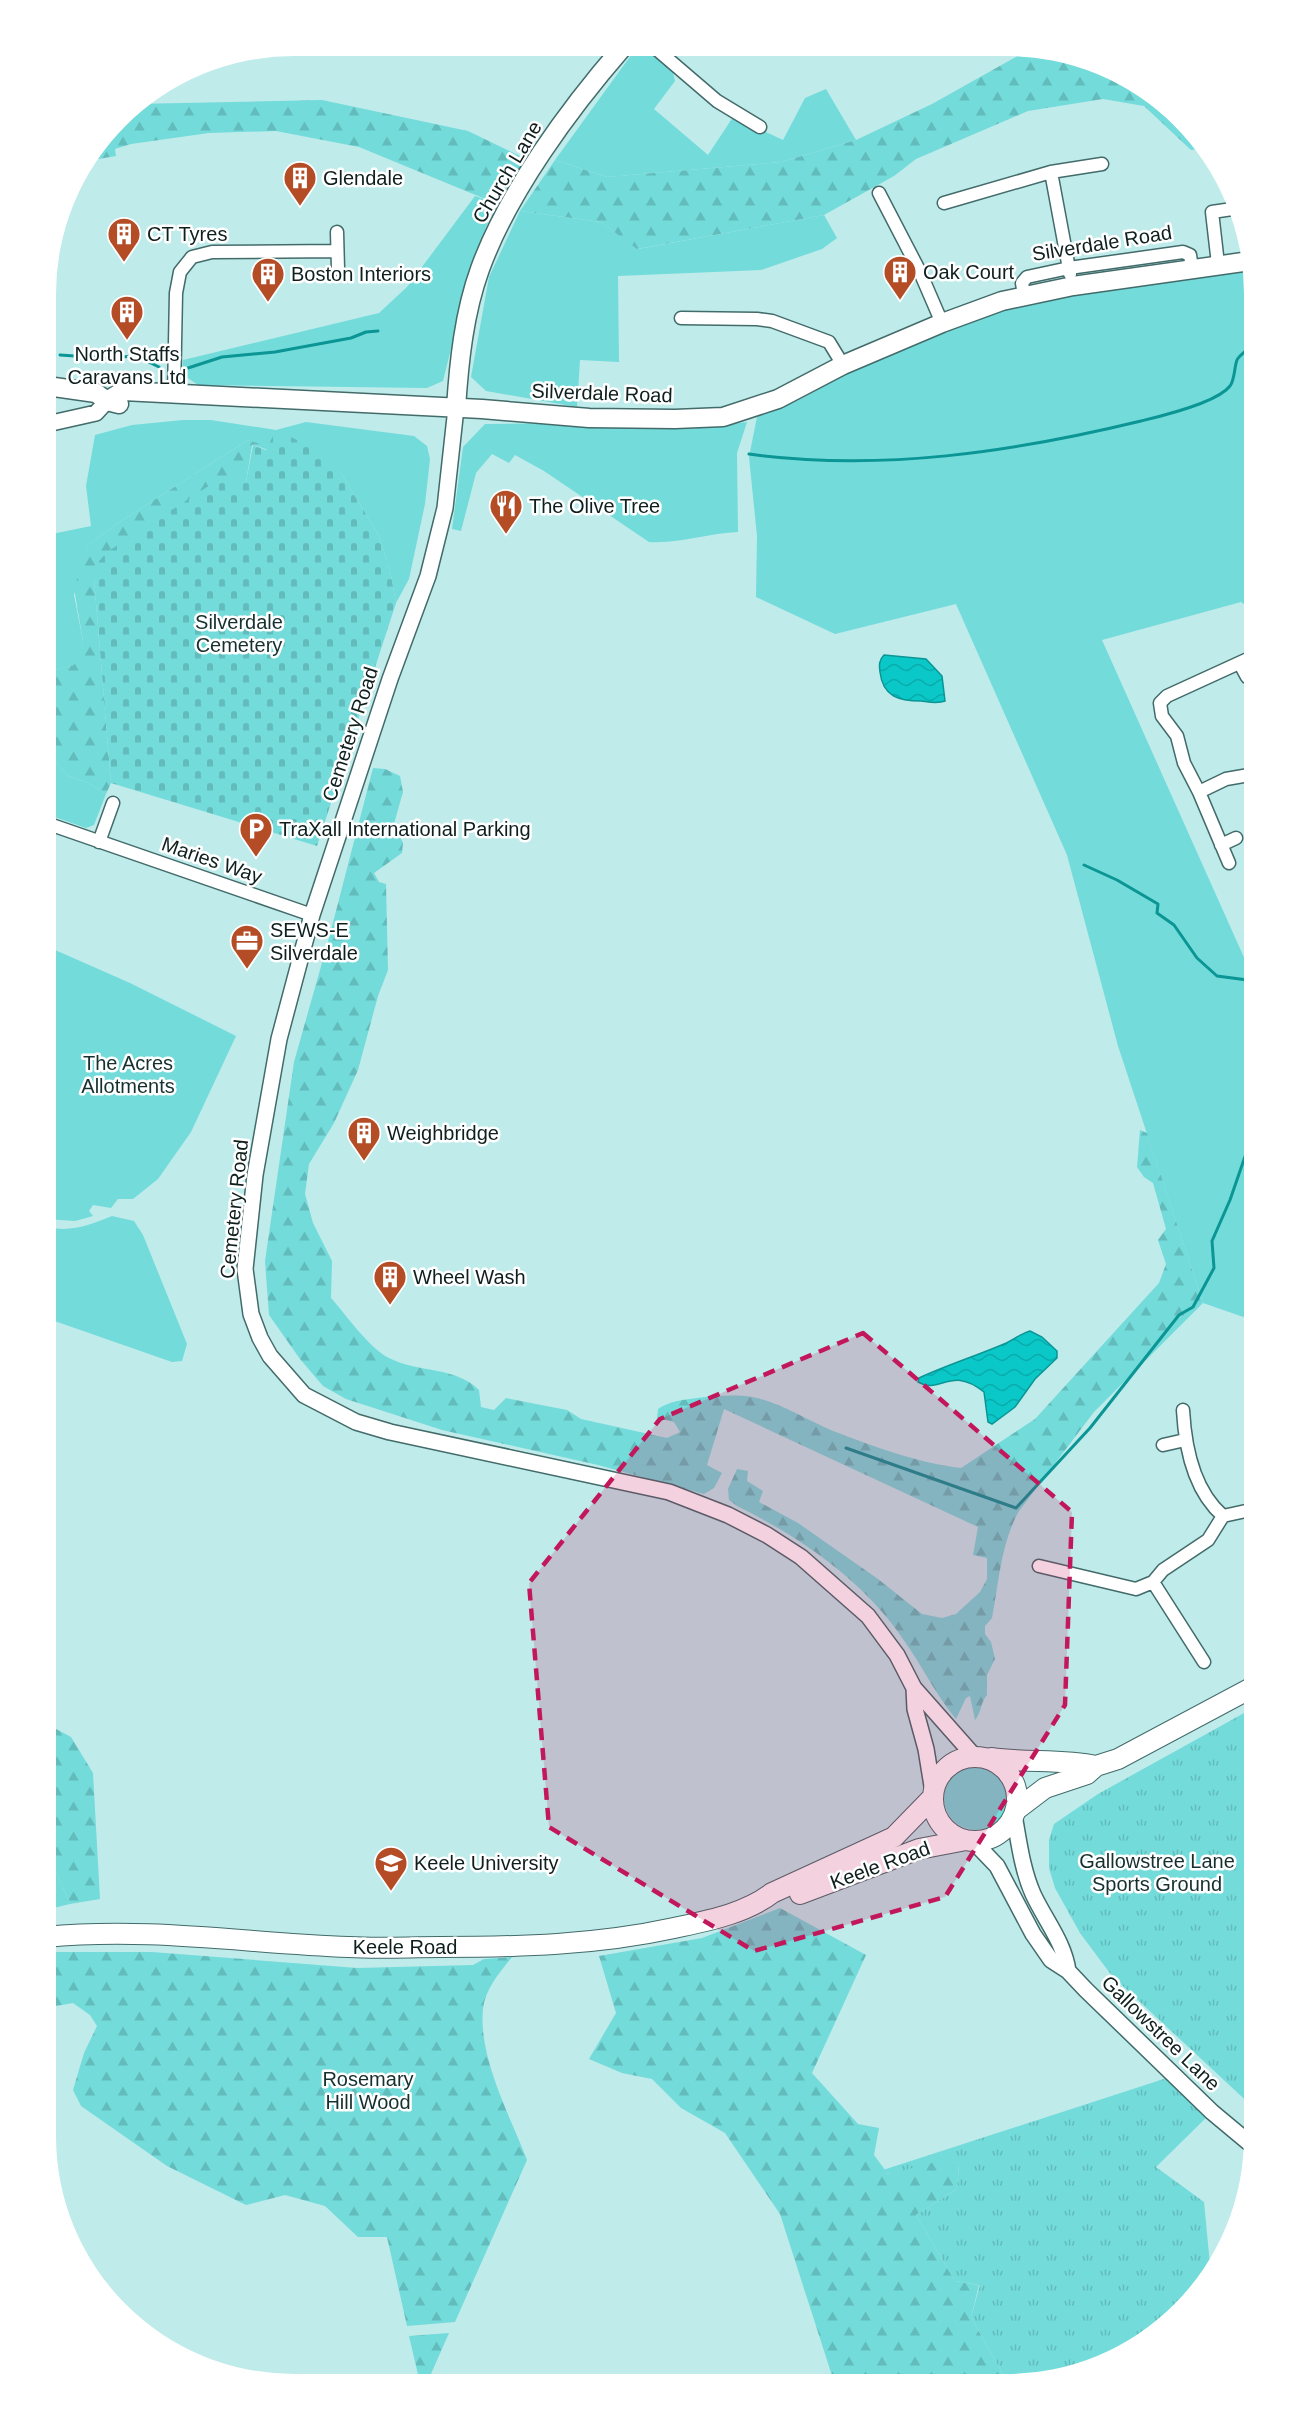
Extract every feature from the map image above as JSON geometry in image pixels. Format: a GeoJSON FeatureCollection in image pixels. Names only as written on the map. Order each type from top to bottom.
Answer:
{"type":"FeatureCollection","features":[{"type":"Feature","properties":{"kind":"main road","name":"Church Lane"},"geometry":{"type":"LineString","coordinates":[[456,408],[461,348],[469,309],[480,270],[505,214],[537,162],[594,81],[615,56]]}},
{"type":"Feature","properties":{"kind":"main road","name":"Silverdale Road"},"geometry":{"type":"LineString","coordinates":[[107,401],[122,404],[155,394],[174,394],[456,408],[589,418],[723,417],[778,399],[843,365],[1023,289],[1071,277],[1191,262],[1218,264],[1242,262]]}},
{"type":"Feature","properties":{"kind":"main road"},"geometry":{"type":"LineString","coordinates":[[56,387],[96,393],[107,401]]}},
{"type":"Feature","properties":{"kind":"main road"},"geometry":{"type":"LineString","coordinates":[[1096,1766],[1082,1763],[1018,1762],[979,1757],[959,1760],[945,1769],[933,1794],[934,1808],[940,1823],[952,1834],[970,1840],[983,1840],[998,1834],[1015,1813],[1045,1788],[1087,1774],[1096,1766],[1118,1759],[1244,1692]]}},
{"type":"Feature","properties":{"kind":"main road"},"geometry":{"type":"LineString","coordinates":[[979,1757],[999,1764],[1011,1776],[1017,1792],[1015,1813]]}},
{"type":"Feature","properties":{"kind":"main road","name":"Keele Road"},"geometry":{"type":"LineString","coordinates":[[759,1903],[772,1893],[894,1838],[933,1794]]}},
{"type":"Feature","properties":{"kind":"main road","name":"Keele Road"},"geometry":{"type":"LineString","coordinates":[[56,1936],[122,1932],[180,1934],[349,1947],[500,1947],[578,1944],[642,1935],[759,1903],[775,1902],[919,1849],[970,1840]]}},
{"type":"Feature","properties":{"kind":"street"},"geometry":{"type":"LineString","coordinates":[[664,56],[717,101],[760,127]]}},
{"type":"Feature","properties":{"kind":"street"},"geometry":{"type":"LineString","coordinates":[[944,203],[1051,172],[1102,164]]}},
{"type":"Feature","properties":{"kind":"street"},"geometry":{"type":"LineString","coordinates":[[1051,172],[1071,277]]}},
{"type":"Feature","properties":{"kind":"street"},"geometry":{"type":"LineString","coordinates":[[879,193],[920,272],[942,323]]}},
{"type":"Feature","properties":{"kind":"street"},"geometry":{"type":"LineString","coordinates":[[1218,264],[1212,212],[1229,209]]}},
{"type":"Feature","properties":{"kind":"street"},"geometry":{"type":"LineString","coordinates":[[337,232],[338,269]]}},
{"type":"Feature","properties":{"kind":"street"},"geometry":{"type":"LineString","coordinates":[[174,394],[176,293],[180,272],[192,257],[212,252],[337,251]]}},
{"type":"Feature","properties":{"kind":"street"},"geometry":{"type":"LineString","coordinates":[[681,318],[772,321],[829,342],[843,365]]}},
{"type":"Feature","properties":{"kind":"street"},"geometry":{"type":"LineString","coordinates":[[56,422],[96,412],[107,401]]}},
{"type":"Feature","properties":{"kind":"street","name":"Cemetery Road"},"geometry":{"type":"LineString","coordinates":[[456,408],[446,508],[428,576],[390,679],[312,915],[279,1039],[255,1175],[246,1257],[247,1292],[251,1314],[260,1338],[270,1356],[304,1395],[356,1422],[390,1432],[669,1492],[748,1525],[801,1557],[868,1616],[897,1655],[914,1688],[979,1757]]}},
{"type":"Feature","properties":{"kind":"street"},"geometry":{"type":"LineString","coordinates":[[1229,862],[1184,763],[1177,736],[1162,716],[1160,703],[1167,696],[1244,661]]}},
{"type":"Feature","properties":{"kind":"street"},"geometry":{"type":"LineString","coordinates":[[1199,792],[1226,779],[1244,776]]}},
{"type":"Feature","properties":{"kind":"street"},"geometry":{"type":"LineString","coordinates":[[99,842],[113,803]]}},
{"type":"Feature","properties":{"kind":"street","name":"Maries Way"},"geometry":{"type":"LineString","coordinates":[[56,827],[312,915]]}},
{"type":"Feature","properties":{"kind":"street"},"geometry":{"type":"LineString","coordinates":[[1221,845],[1236,838]]}},
{"type":"Feature","properties":{"kind":"street"},"geometry":{"type":"LineString","coordinates":[[1183,1410],[1185,1440],[1194,1472],[1213,1507],[1223,1516]]}},
{"type":"Feature","properties":{"kind":"street"},"geometry":{"type":"LineString","coordinates":[[1163,1445],[1185,1440]]}},
{"type":"Feature","properties":{"kind":"street"},"geometry":{"type":"LineString","coordinates":[[1039,1566],[1136,1589],[1153,1582],[1163,1569],[1208,1540],[1223,1516],[1244,1511]]}},
{"type":"Feature","properties":{"kind":"street"},"geometry":{"type":"LineString","coordinates":[[1153,1582],[1204,1662]]}},
{"type":"Feature","properties":{"kind":"street","name":"Cemetery Road"},"geometry":{"type":"LineString","coordinates":[[914,1688],[915,1709],[921,1728],[933,1794]]}},
{"type":"Feature","properties":{"kind":"street","name":"Gallowstree Lane"},"geometry":{"type":"LineString","coordinates":[[1015,1813],[1021,1856],[1029,1884],[1066,1955],[1068,1971]]}},
{"type":"Feature","properties":{"kind":"street","name":"Gallowstree Lane"},"geometry":{"type":"LineString","coordinates":[[970,1840],[997,1866],[1051,1960],[1068,1971],[1212,2112],[1244,2139]]}},
{"type":"Feature","properties":{"kind":"highlighted area"},"geometry":{"type":"Polygon","coordinates":[[[863,1333],[1072,1512],[1065,1705],[945,1897],[754,1951],[549,1827],[529,1583],[660,1419],[863,1333]]]}},
{"type":"Feature","properties":{"kind":"green space"},"geometry":{"type":"Polygon","coordinates":[[[630,56],[669,56],[675,81],[654,109],[708,155],[733,117],[783,140],[805,98],[826,89],[856,140],[781,162],[607,177],[555,160],[630,56]]]}},
{"type":"Feature","properties":{"kind":"green space"},"geometry":{"type":"Polygon","coordinates":[[[1017,56],[1053,60],[1083,68],[1126,87],[1175,125],[1195,149],[1191,150],[1144,106],[1103,99],[1028,111],[916,159],[894,176],[824,215],[637,249],[601,222],[520,211],[555,160],[607,177],[781,162],[856,140],[932,104],[1017,56]]]}},
{"type":"Feature","properties":{"kind":"green space"},"geometry":{"type":"Polygon","coordinates":[[[322,100],[468,131],[528,160],[495,203],[359,147],[276,131],[209,133],[131,144],[115,149],[116,156],[97,159],[125,125],[151,104],[322,100]]]}},
{"type":"Feature","properties":{"kind":"green space"},"geometry":{"type":"Polygon","coordinates":[[[475,196],[495,203],[471,268],[443,381],[427,388],[198,385],[182,374],[183,360],[379,313],[407,287],[475,196]]]}},
{"type":"Feature","properties":{"kind":"green space"},"geometry":{"type":"Polygon","coordinates":[[[520,211],[601,222],[638,249],[824,215],[837,238],[822,249],[761,270],[618,276],[619,362],[580,360],[577,407],[486,391],[471,377],[489,277],[520,211]]]}},
{"type":"Feature","properties":{"kind":"green space"},"geometry":{"type":"Polygon","coordinates":[[[1243,271],[1244,604],[1241,602],[1102,640],[1244,957],[1244,1317],[1203,1303],[1118,1046],[1067,855],[956,604],[835,634],[756,597],[757,536],[749,457],[757,417],[799,400],[847,374],[999,310],[1074,295],[1243,271]]]}},
{"type":"Feature","properties":{"kind":"green space"},"geometry":{"type":"Polygon","coordinates":[[[211,420],[276,430],[306,422],[414,436],[427,446],[430,459],[425,504],[409,579],[396,603],[390,570],[379,536],[341,473],[253,445],[258,444],[248,440],[115,525],[88,545],[74,595],[83,641],[75,665],[56,670],[56,533],[91,526],[86,486],[95,435],[132,425],[211,420]]]}},
{"type":"Feature","properties":{"kind":"green space"},"geometry":{"type":"Polygon","coordinates":[[[747,422],[737,453],[738,532],[649,542],[544,471],[515,455],[509,463],[492,454],[476,473],[461,531],[452,529],[463,447],[485,424],[580,423],[690,429],[747,422]]]}},
{"type":"Feature","properties":{"kind":"green space","name":"Silverdale Cemetery"},"geometry":{"type":"Polygon","coordinates":[[[276,430],[322,452],[341,473],[379,536],[390,570],[396,603],[317,846],[111,783],[94,579],[95,566],[107,552],[221,478],[246,482],[253,445],[266,450],[276,430]]]}},
{"type":"Feature","properties":{"kind":"green space"},"geometry":{"type":"Polygon","coordinates":[[[248,440],[260,444],[252,445],[246,482],[94,579],[111,783],[106,794],[88,783],[68,776],[56,762],[56,670],[74,665],[83,641],[74,588],[88,545],[115,525],[248,440]]]}},
{"type":"Feature","properties":{"kind":"green space"},"geometry":{"type":"Polygon","coordinates":[[[56,762],[68,776],[88,783],[106,794],[94,825],[86,828],[56,818],[56,762]]]}},
{"type":"Feature","properties":{"kind":"green space"},"geometry":{"type":"Polygon","coordinates":[[[373,768],[385,769],[400,776],[403,792],[394,824],[403,843],[402,853],[374,873],[379,882],[386,884],[388,970],[378,996],[358,1070],[334,1123],[309,1164],[305,1194],[313,1223],[332,1261],[331,1298],[381,1353],[400,1363],[448,1373],[469,1382],[479,1390],[481,1407],[494,1410],[506,1398],[567,1410],[581,1419],[667,1438],[680,1432],[674,1422],[657,1418],[658,1409],[663,1406],[676,1401],[697,1398],[745,1396],[773,1403],[833,1431],[879,1448],[928,1462],[961,1468],[1035,1419],[1159,1283],[1166,1264],[1158,1240],[1166,1229],[1153,1183],[1144,1177],[1137,1167],[1140,1130],[1147,1133],[1203,1303],[1094,1412],[1019,1511],[1004,1549],[992,1618],[985,1626],[985,1634],[991,1642],[995,1659],[987,1675],[987,1695],[975,1720],[970,1696],[966,1698],[956,1719],[887,1618],[850,1579],[807,1546],[737,1506],[729,1500],[728,1489],[737,1469],[748,1471],[747,1481],[763,1491],[759,1502],[798,1523],[878,1579],[922,1614],[942,1618],[956,1614],[980,1592],[987,1579],[987,1558],[973,1555],[978,1527],[724,1409],[707,1465],[722,1473],[714,1488],[704,1494],[598,1465],[442,1430],[346,1399],[323,1386],[300,1359],[269,1315],[265,1261],[294,1062],[373,768]]]}},
{"type":"Feature","properties":{"kind":"green space","name":"The Acres Allotments"},"geometry":{"type":"Polygon","coordinates":[[[56,950],[130,983],[236,1036],[191,1132],[158,1179],[133,1199],[118,1199],[111,1208],[93,1205],[89,1211],[93,1216],[75,1221],[56,1220],[56,950]]]}},
{"type":"Feature","properties":{"kind":"green space"},"geometry":{"type":"Polygon","coordinates":[[[112,1216],[134,1221],[143,1235],[187,1344],[182,1361],[172,1362],[56,1321],[56,1228],[88,1225],[112,1216]]]}},
{"type":"Feature","properties":{"kind":"green space","name":"Gallowstree Lane Sports Ground"},"geometry":{"type":"Polygon","coordinates":[[[1244,1713],[1244,2099],[1112,1976],[1080,1933],[1055,1888],[1049,1868],[1049,1840],[1054,1824],[1098,1794],[1244,1713]]]}},
{"type":"Feature","properties":{"kind":"green space"},"geometry":{"type":"Polygon","coordinates":[[[56,1729],[71,1737],[93,1773],[100,1899],[70,1904],[56,1871],[56,1729]]]}},
{"type":"Feature","properties":{"kind":"green space"},"geometry":{"type":"Polygon","coordinates":[[[976,1766],[994,1771],[999,1775],[1003,1780],[1008,1798],[1003,1816],[999,1821],[994,1825],[976,1830],[958,1825],[953,1821],[949,1816],[944,1798],[949,1780],[953,1775],[958,1771],[976,1766]]]}},
{"type":"Feature","properties":{"kind":"green space"},"geometry":{"type":"Polygon","coordinates":[[[56,1871],[70,1904],[56,1907],[56,1871]]]}},
{"type":"Feature","properties":{"kind":"green space"},"geometry":{"type":"Polygon","coordinates":[[[780,1908],[866,1955],[812,2073],[858,2124],[879,2128],[874,2155],[888,2174],[947,2158],[959,2164],[957,2189],[916,2215],[955,2281],[979,2285],[971,2317],[1003,2374],[831,2374],[780,2214],[725,2133],[681,2108],[652,2079],[622,2073],[589,2059],[616,2013],[599,1956],[702,1938],[780,1908]]]}},
{"type":"Feature","properties":{"kind":"green space","name":"Rosemary Hill Wood"},"geometry":{"type":"Polygon","coordinates":[[[56,1952],[152,1952],[357,1968],[473,1965],[484,1959],[512,1957],[494,1981],[484,2002],[483,2027],[490,2066],[527,2160],[455,2322],[407,2326],[387,2237],[358,2237],[325,2206],[285,2195],[246,2205],[167,2166],[81,2106],[73,2090],[84,2053],[97,2026],[90,2015],[73,2003],[56,2006],[56,1952]]]}},
{"type":"Feature","properties":{"kind":"green space"},"geometry":{"type":"Polygon","coordinates":[[[1176,2075],[1212,2112],[1156,2167],[1204,2202],[1210,2261],[1175,2305],[1126,2343],[1083,2362],[1053,2370],[1003,2374],[971,2317],[980,2285],[955,2281],[916,2215],[957,2189],[959,2164],[947,2159],[889,2174],[883,2170],[1176,2075]]]}},
{"type":"Feature","properties":{"kind":"green space"},"geometry":{"type":"Polygon","coordinates":[[[449,2333],[431,2374],[418,2374],[409,2336],[449,2333]]]}},
{"type":"Feature","properties":{"kind":"water"},"geometry":{"type":"Polygon","coordinates":[[[884,655],[926,659],[942,676],[945,701],[936,703],[913,701],[893,696],[885,687],[880,672],[881,659],[884,655]]]}},
{"type":"Feature","properties":{"kind":"water"},"geometry":{"type":"Polygon","coordinates":[[[1030,1331],[1042,1337],[1057,1351],[1057,1358],[1035,1379],[1015,1407],[992,1424],[988,1422],[984,1392],[973,1384],[954,1380],[933,1385],[918,1382],[919,1378],[1004,1344],[1030,1331]]]}},
{"type":"Feature","properties":{"kind":"waterway"},"geometry":{"type":"LineString","coordinates":[[188,368],[222,357],[275,352],[378,331]]}},
{"type":"Feature","properties":{"kind":"waterway"},"geometry":{"type":"LineString","coordinates":[[749,454],[798,459],[897,460],[995,450],[1093,432],[1162,416],[1214,398],[1232,383],[1236,363],[1244,352]]}},
{"type":"Feature","properties":{"kind":"waterway"},"geometry":{"type":"LineString","coordinates":[[60,355],[105,358],[136,356],[159,367]]}},
{"type":"Feature","properties":{"kind":"waterway"},"geometry":{"type":"LineString","coordinates":[[1084,865],[1117,880],[1158,904],[1157,913],[1174,925],[1197,958],[1217,976],[1244,980]]}},
{"type":"Feature","properties":{"kind":"waterway"},"geometry":{"type":"LineString","coordinates":[[846,1448],[1016,1508],[1090,1428],[1179,1315],[1193,1307],[1214,1268],[1212,1241],[1244,1159]]}},
{"type":"Feature","properties":{"kind":"place","name":"Glendale"},"geometry":{"type":"Point","coordinates":[300,207]}},
{"type":"Feature","properties":{"kind":"place","name":"CT Tyres"},"geometry":{"type":"Point","coordinates":[124,263]}},
{"type":"Feature","properties":{"kind":"place","name":"Oak Court"},"geometry":{"type":"Point","coordinates":[900,301]}},
{"type":"Feature","properties":{"kind":"place","name":"Boston Interiors"},"geometry":{"type":"Point","coordinates":[268,303]}},
{"type":"Feature","properties":{"kind":"place","name":"North Staffs Caravans Ltd"},"geometry":{"type":"Point","coordinates":[127,341]}},
{"type":"Feature","properties":{"kind":"place","name":"The Olive Tree"},"geometry":{"type":"Point","coordinates":[506,535]}},
{"type":"Feature","properties":{"kind":"place","name":"TraXall International Parking"},"geometry":{"type":"Point","coordinates":[256,858]}},
{"type":"Feature","properties":{"kind":"place","name":"SEWS-E Silverdale"},"geometry":{"type":"Point","coordinates":[247,970]}},
{"type":"Feature","properties":{"kind":"place","name":"Weighbridge"},"geometry":{"type":"Point","coordinates":[364,1162]}},
{"type":"Feature","properties":{"kind":"place","name":"Wheel Wash"},"geometry":{"type":"Point","coordinates":[390,1306]}},
{"type":"Feature","properties":{"kind":"place","name":"Keele University"},"geometry":{"type":"Point","coordinates":[391,1892]}}]}
